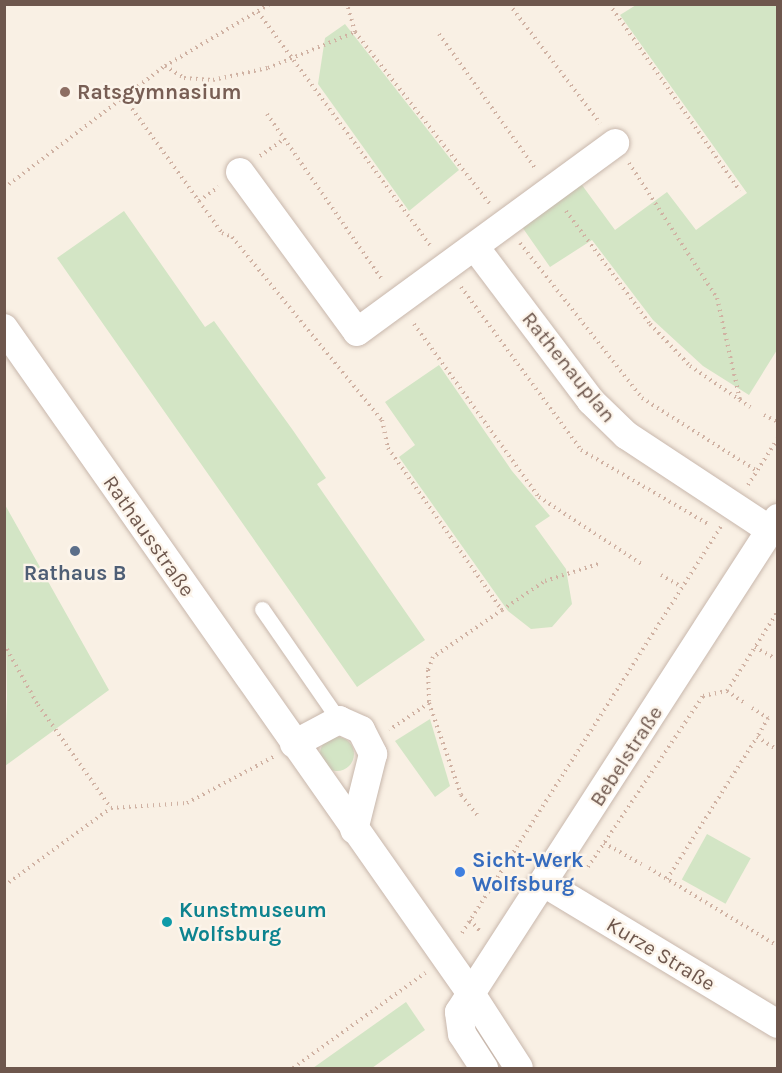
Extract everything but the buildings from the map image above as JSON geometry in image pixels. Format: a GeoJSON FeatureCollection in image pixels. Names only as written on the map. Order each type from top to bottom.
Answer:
{"type":"FeatureCollection","features":[{"type":"Feature","properties":{"kind":"street"},"geometry":{"type":"LineString","coordinates":[[240,172],[357,332],[615,143]]}},
{"type":"Feature","properties":{"kind":"street","name":"Rathenauplan"},"geometry":{"type":"LineString","coordinates":[[476,247],[591,401],[626,435],[735,506],[774,524]]}},
{"type":"Feature","properties":{"kind":"street","name":"Rathausstraße"},"geometry":{"type":"LineString","coordinates":[[4,328],[354,830],[470,992],[519,1068]]}},
{"type":"Feature","properties":{"kind":"street","name":"Bebelstraße"},"geometry":{"type":"LineString","coordinates":[[470,992],[497,952],[556,890],[774,524]]}},
{"type":"Feature","properties":{"kind":"street"},"geometry":{"type":"LineString","coordinates":[[294,744],[339,720],[361,730],[373,754],[354,830]]}},
{"type":"Feature","properties":{"kind":"street","name":"Kurze Straße"},"geometry":{"type":"LineString","coordinates":[[556,890],[777,1024]]}},
{"type":"Feature","properties":{"kind":"street"},"geometry":{"type":"LineString","coordinates":[[470,992],[459,1012],[462,1035],[484,1068]]}},
{"type":"Feature","properties":{"kind":"lane"},"geometry":{"type":"LineString","coordinates":[[262,609],[339,720]]}},
{"type":"Feature","properties":{"kind":"path"},"geometry":{"type":"LineString","coordinates":[[4,188],[126,99],[165,66],[270,4]]}},
{"type":"Feature","properties":{"kind":"path"},"geometry":{"type":"LineString","coordinates":[[347,4],[355,32],[642,398],[757,471]]}},
{"type":"Feature","properties":{"kind":"path"},"geometry":{"type":"LineString","coordinates":[[509,4],[615,143],[717,298],[740,401]]}},
{"type":"Feature","properties":{"kind":"path"},"geometry":{"type":"LineString","coordinates":[[609,4],[740,191]]}},
{"type":"Feature","properties":{"kind":"path"},"geometry":{"type":"LineString","coordinates":[[165,66],[184,78],[213,80],[268,68],[355,32]]}},
{"type":"Feature","properties":{"kind":"path"},"geometry":{"type":"LineString","coordinates":[[439,34],[551,191],[650,324],[690,366],[750,407]]}},
{"type":"Feature","properties":{"kind":"path"},"geometry":{"type":"LineString","coordinates":[[126,99],[222,233],[232,237],[382,420],[388,447],[502,610]]}},
{"type":"Feature","properties":{"kind":"path"},"geometry":{"type":"LineString","coordinates":[[267,114],[538,497],[643,565]]}},
{"type":"Feature","properties":{"kind":"path"},"geometry":{"type":"LineString","coordinates":[[764,415],[777,422]]}},
{"type":"Feature","properties":{"kind":"path"},"geometry":{"type":"LineString","coordinates":[[293,1068],[445,958],[777,438]]}},
{"type":"Feature","properties":{"kind":"path"},"geometry":{"type":"LineString","coordinates":[[477,815],[461,795],[429,703],[428,670],[433,657],[545,581],[598,564]]}},
{"type":"Feature","properties":{"kind":"path"},"geometry":{"type":"LineString","coordinates":[[661,575],[682,587]]}},
{"type":"Feature","properties":{"kind":"path"},"geometry":{"type":"LineString","coordinates":[[727,691],[777,611]]}},
{"type":"Feature","properties":{"kind":"path"},"geometry":{"type":"LineString","coordinates":[[4,644],[38,705],[111,808]]}},
{"type":"Feature","properties":{"kind":"path"},"geometry":{"type":"LineString","coordinates":[[755,647],[774,658]]}},
{"type":"Feature","properties":{"kind":"path"},"geometry":{"type":"LineString","coordinates":[[556,890],[604,843],[703,696],[727,691],[745,703]]}},
{"type":"Feature","properties":{"kind":"path"},"geometry":{"type":"LineString","coordinates":[[368,743],[429,703]]}},
{"type":"Feature","properties":{"kind":"path"},"geometry":{"type":"LineString","coordinates":[[666,879],[768,718],[752,708]]}},
{"type":"Feature","properties":{"kind":"path"},"geometry":{"type":"LineString","coordinates":[[758,737],[777,750]]}},
{"type":"Feature","properties":{"kind":"path"},"geometry":{"type":"LineString","coordinates":[[4,885],[111,808],[187,803],[294,744]]}},
{"type":"Feature","properties":{"kind":"path"},"geometry":{"type":"LineString","coordinates":[[604,843],[641,864]]}},
{"type":"Feature","properties":{"kind":"path"},"geometry":{"type":"LineString","coordinates":[[649,868],[777,946]]}},
{"type":"Feature","properties":{"kind":"path"},"geometry":{"type":"LineString","coordinates":[[470,920],[497,952]]}},
{"type":"Feature","properties":{"kind":"green space"},"geometry":{"type":"Polygon","coordinates":[[[636,5],[776,5],[778,8],[777,350],[749,395],[703,366],[653,320],[592,240],[550,267],[520,224],[579,181],[615,230],[667,192],[696,230],[747,193],[620,15],[636,5]]]}},
{"type":"Feature","properties":{"kind":"green space"},"geometry":{"type":"Polygon","coordinates":[[[345,24],[459,170],[409,211],[318,84],[325,38],[345,24]]]}},
{"type":"Feature","properties":{"kind":"green space"},"geometry":{"type":"Polygon","coordinates":[[[124,211],[205,327],[214,321],[292,429],[326,478],[317,484],[425,640],[357,687],[57,258],[124,211]]]}},
{"type":"Feature","properties":{"kind":"green space"},"geometry":{"type":"Polygon","coordinates":[[[439,365],[512,471],[550,516],[535,526],[566,569],[572,604],[552,627],[531,629],[508,611],[399,457],[415,445],[385,402],[439,365]]]}},
{"type":"Feature","properties":{"kind":"green space"},"geometry":{"type":"Polygon","coordinates":[[[4,503],[109,690],[5,766],[7,696],[4,503]]]}},
{"type":"Feature","properties":{"kind":"green space"},"geometry":{"type":"Polygon","coordinates":[[[430,719],[450,786],[435,797],[395,741],[430,719]]]}},
{"type":"Feature","properties":{"kind":"green space"},"geometry":{"type":"Polygon","coordinates":[[[337,737],[349,742],[354,754],[349,766],[337,771],[325,766],[320,754],[325,742],[337,737]]]}},
{"type":"Feature","properties":{"kind":"green space"},"geometry":{"type":"Polygon","coordinates":[[[707,834],[751,858],[726,904],[682,879],[707,834]]]}},
{"type":"Feature","properties":{"kind":"green space"},"geometry":{"type":"Polygon","coordinates":[[[406,1002],[425,1030],[372,1068],[313,1068],[406,1002]]]}},
{"type":"Feature","properties":{"kind":"place","name":"Ratsgymnasium"},"geometry":{"type":"Point","coordinates":[65,92]}},
{"type":"Feature","properties":{"kind":"place","name":"Rathaus B"},"geometry":{"type":"Point","coordinates":[75,551]}},
{"type":"Feature","properties":{"kind":"place","name":"Sicht-Werk Wolfsburg"},"geometry":{"type":"Point","coordinates":[460,872]}},
{"type":"Feature","properties":{"kind":"place","name":"Kunstmuseum Wolfsburg"},"geometry":{"type":"Point","coordinates":[167,922]}}]}
